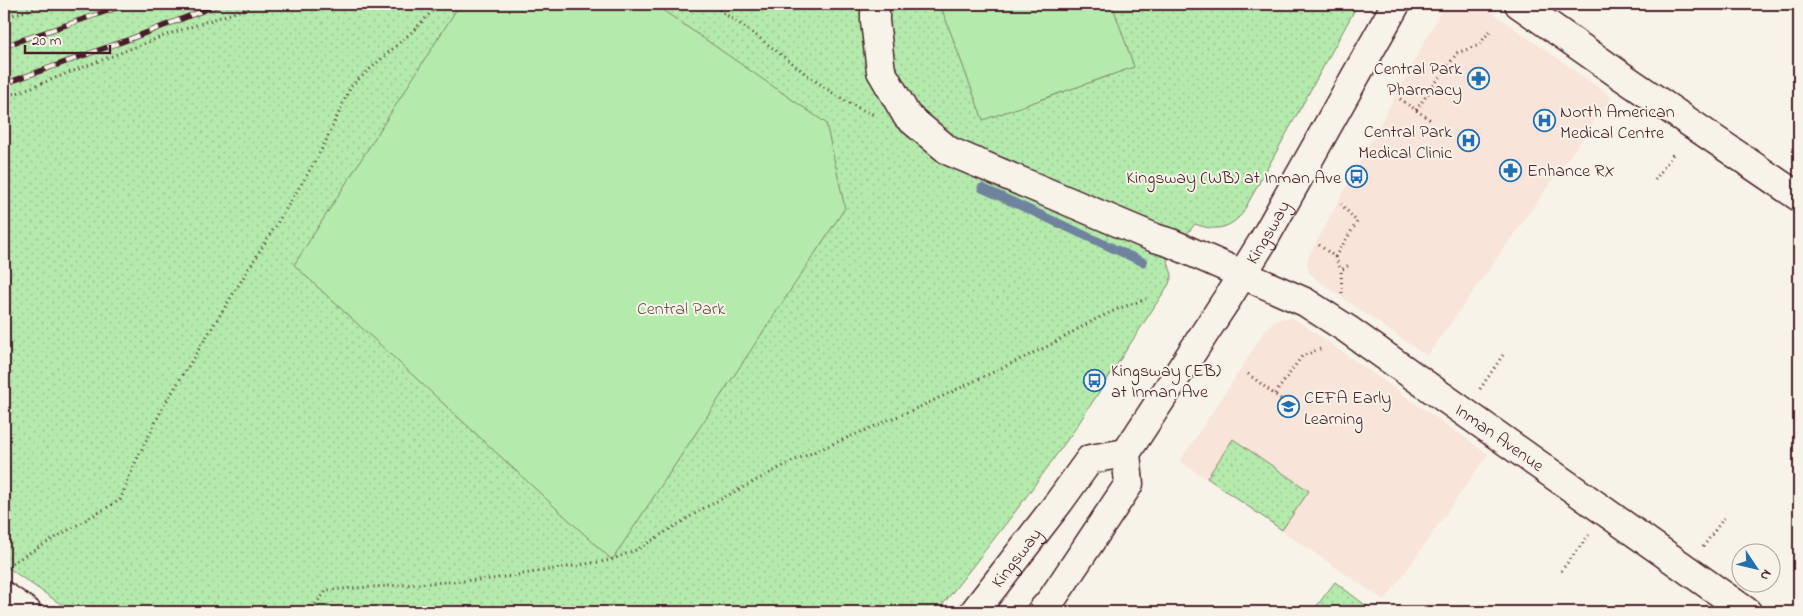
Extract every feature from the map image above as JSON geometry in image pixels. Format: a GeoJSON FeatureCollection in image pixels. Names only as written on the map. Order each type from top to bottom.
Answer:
{"type":"FeatureCollection","features":[{"type":"Feature","properties":{"kind":"street"},"geometry":{"type":"LineString","coordinates":[[875,4],[875,21],[881,71],[907,116]]}},
{"type":"Feature","properties":{"kind":"street","name":"Kingsway"},"geometry":{"type":"LineString","coordinates":[[974,612],[1090,459],[1126,453],[1264,240],[1396,4]]}},
{"type":"Feature","properties":{"kind":"street"},"geometry":{"type":"LineString","coordinates":[[1519,4],[1620,76],[1799,197]]}},
{"type":"Feature","properties":{"kind":"street","name":"Inman Avenue"},"geometry":{"type":"LineString","coordinates":[[907,116],[950,151],[1305,302],[1347,329],[1747,612]]}},
{"type":"Feature","properties":{"kind":"street"},"geometry":{"type":"LineString","coordinates":[[1041,612],[1052,599],[1129,484],[1126,453]]}},
{"type":"Feature","properties":{"kind":"street"},"geometry":{"type":"LineString","coordinates":[[4,596],[28,612]]}},
{"type":"Feature","properties":{"kind":"path"},"geometry":{"type":"LineString","coordinates":[[4,18],[47,4]]}},
{"type":"Feature","properties":{"kind":"path"},"geometry":{"type":"LineString","coordinates":[[4,98],[166,35],[260,4]]}},
{"type":"Feature","properties":{"kind":"path"},"geometry":{"type":"LineString","coordinates":[[12,564],[120,500],[134,465],[163,407],[311,168],[324,145],[351,86],[440,4]]}},
{"type":"Feature","properties":{"kind":"path"},"geometry":{"type":"LineString","coordinates":[[711,4],[806,74],[862,110],[874,116],[907,116]]}},
{"type":"Feature","properties":{"kind":"path"},"geometry":{"type":"LineString","coordinates":[[1416,110],[1457,52],[1478,46],[1492,28]]}},
{"type":"Feature","properties":{"kind":"path"},"geometry":{"type":"LineString","coordinates":[[1400,100],[1432,121]]}},
{"type":"Feature","properties":{"kind":"path"},"geometry":{"type":"LineString","coordinates":[[1655,180],[1673,154]]}},
{"type":"Feature","properties":{"kind":"path"},"geometry":{"type":"LineString","coordinates":[[1335,257],[1357,222],[1342,204]]}},
{"type":"Feature","properties":{"kind":"path"},"geometry":{"type":"LineString","coordinates":[[1319,245],[1335,257],[1341,270],[1342,293]]}},
{"type":"Feature","properties":{"kind":"path"},"geometry":{"type":"LineString","coordinates":[[1341,270],[1351,264]]}},
{"type":"Feature","properties":{"kind":"path"},"geometry":{"type":"LineString","coordinates":[[309,612],[326,590],[492,579],[611,560],[638,549],[704,508],[793,460],[924,405],[1048,346],[1103,316],[1146,299]]}},
{"type":"Feature","properties":{"kind":"path"},"geometry":{"type":"LineString","coordinates":[[1275,394],[1302,356],[1326,347]]}},
{"type":"Feature","properties":{"kind":"path"},"geometry":{"type":"LineString","coordinates":[[1480,389],[1503,356]]}},
{"type":"Feature","properties":{"kind":"path"},"geometry":{"type":"LineString","coordinates":[[1248,374],[1281,399]]}},
{"type":"Feature","properties":{"kind":"path"},"geometry":{"type":"LineString","coordinates":[[1703,548],[1726,516]]}},
{"type":"Feature","properties":{"kind":"path"},"geometry":{"type":"LineString","coordinates":[[1561,572],[1591,532]]}},
{"type":"Feature","properties":{"kind":"shaded area"},"geometry":{"type":"Polygon","coordinates":[[[1445,4],[1480,4],[1612,97],[1427,356],[1317,280],[1309,272],[1307,263],[1310,254],[1445,4]]]}},
{"type":"Feature","properties":{"kind":"shaded area"},"geometry":{"type":"Polygon","coordinates":[[[1291,318],[1298,321],[1488,454],[1385,601],[1180,461],[1266,328],[1276,320],[1291,318]]]}},
{"type":"Feature","properties":{"kind":"green space","name":"Central Park"},"geometry":{"type":"Polygon","coordinates":[[[4,4],[1358,4],[1242,214],[1231,223],[1220,228],[1208,228],[1195,224],[1167,259],[1172,275],[1169,284],[1075,429],[1018,508],[937,612],[72,612],[4,565],[4,4]]]}},
{"type":"Feature","properties":{"kind":"green space"},"geometry":{"type":"Polygon","coordinates":[[[460,4],[654,4],[826,123],[845,208],[612,560],[294,265],[460,4]]]}},
{"type":"Feature","properties":{"kind":"green space"},"geometry":{"type":"Polygon","coordinates":[[[940,4],[1112,4],[1134,67],[983,120],[940,4]]]}},
{"type":"Feature","properties":{"kind":"green space"},"geometry":{"type":"Polygon","coordinates":[[[1233,439],[1309,491],[1282,530],[1207,478],[1233,439]]]}},
{"type":"Feature","properties":{"kind":"green space"},"geometry":{"type":"Polygon","coordinates":[[[1335,582],[1373,611],[1312,612],[1335,582]]]}},
{"type":"Feature","properties":{"kind":"waterway"},"geometry":{"type":"LineString","coordinates":[[982,188],[1143,262]]}},
{"type":"Feature","properties":{"kind":"railway"},"geometry":{"type":"LineString","coordinates":[[4,46],[128,4]]}},
{"type":"Feature","properties":{"kind":"railway"},"geometry":{"type":"LineString","coordinates":[[4,84],[130,39],[220,4]]}},
{"type":"Feature","properties":{"kind":"place","name":"Central Park Pharmacy"},"geometry":{"type":"Point","coordinates":[1478,78]}},
{"type":"Feature","properties":{"kind":"place","name":"North American Medical Centre"},"geometry":{"type":"Point","coordinates":[1544,121]}},
{"type":"Feature","properties":{"kind":"place","name":"Central Park Medical Clinic"},"geometry":{"type":"Point","coordinates":[1468,141]}},
{"type":"Feature","properties":{"kind":"place","name":"Enhance RX"},"geometry":{"type":"Point","coordinates":[1511,170]}},
{"type":"Feature","properties":{"kind":"place","name":"Kingsway (WB) at Inman Ave"},"geometry":{"type":"Point","coordinates":[1357,177]}},
{"type":"Feature","properties":{"kind":"place","name":"Kingsway (EB) at Inman Ave"},"geometry":{"type":"Point","coordinates":[1095,380]}},
{"type":"Feature","properties":{"kind":"place","name":"CEFA Early Learning"},"geometry":{"type":"Point","coordinates":[1288,407]}}]}
